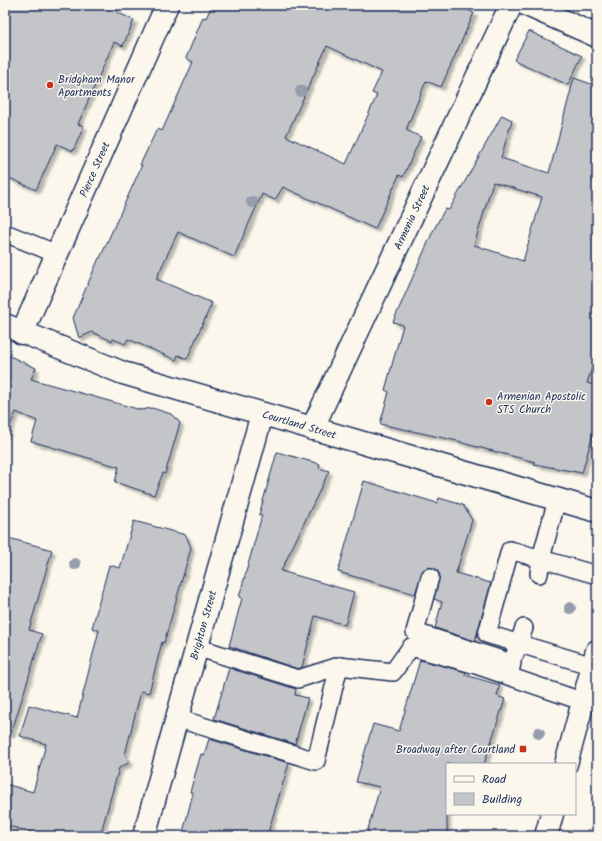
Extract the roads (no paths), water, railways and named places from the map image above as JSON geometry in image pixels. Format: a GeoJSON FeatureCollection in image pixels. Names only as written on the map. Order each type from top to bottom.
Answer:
{"type":"FeatureCollection","features":[{"type":"Feature","properties":{"kind":"street","name":"Pierce Street"},"geometry":{"type":"LineString","coordinates":[[14,329],[57,254],[167,5]]}},
{"type":"Feature","properties":{"kind":"street","name":"Armenia Street"},"geometry":{"type":"LineString","coordinates":[[312,429],[511,5]]}},
{"type":"Feature","properties":{"kind":"street"},"geometry":{"type":"LineString","coordinates":[[527,5],[597,36]]}},
{"type":"Feature","properties":{"kind":"street","name":"Courtland Street"},"geometry":{"type":"LineString","coordinates":[[14,329],[123,373],[597,511]]}},
{"type":"Feature","properties":{"kind":"street","name":"Brighton Street"},"geometry":{"type":"LineString","coordinates":[[144,836],[262,414]]}},
{"type":"Feature","properties":{"kind":"street"},"geometry":{"type":"LineString","coordinates":[[566,763],[595,659]]}},
{"type":"Feature","properties":{"kind":"street"},"geometry":{"type":"LineString","coordinates":[[546,836],[552,815]]}},
{"type":"Feature","properties":{"kind":"lane"},"geometry":{"type":"LineString","coordinates":[[5,233],[57,254]]}},
{"type":"Feature","properties":{"kind":"lane"},"geometry":{"type":"LineString","coordinates":[[540,566],[557,500]]}},
{"type":"Feature","properties":{"kind":"lane"},"geometry":{"type":"LineString","coordinates":[[595,659],[521,636],[487,634],[510,550],[540,566],[597,575]]}},
{"type":"Feature","properties":{"kind":"lane"},"geometry":{"type":"LineString","coordinates":[[430,577],[415,632],[511,669],[584,702]]}},
{"type":"Feature","properties":{"kind":"lane"},"geometry":{"type":"LineString","coordinates":[[511,669],[521,636]]}},
{"type":"Feature","properties":{"kind":"lane"},"geometry":{"type":"LineString","coordinates":[[196,648],[298,679],[339,666],[394,672],[411,647],[511,669]]}},
{"type":"Feature","properties":{"kind":"lane"},"geometry":{"type":"LineString","coordinates":[[176,718],[316,761],[339,666]]}},
{"type":"Feature","properties":{"kind":"place","name":"Bridgham Manor Apartments"},"geometry":{"type":"Point","coordinates":[50,85]}},
{"type":"Feature","properties":{"kind":"place","name":"Armenian Apostolic STS Church"},"geometry":{"type":"Point","coordinates":[489,402]}},
{"type":"Feature","properties":{"kind":"place","name":"Broadway after Courtland"},"geometry":{"type":"Point","coordinates":[523,749]}}]}
